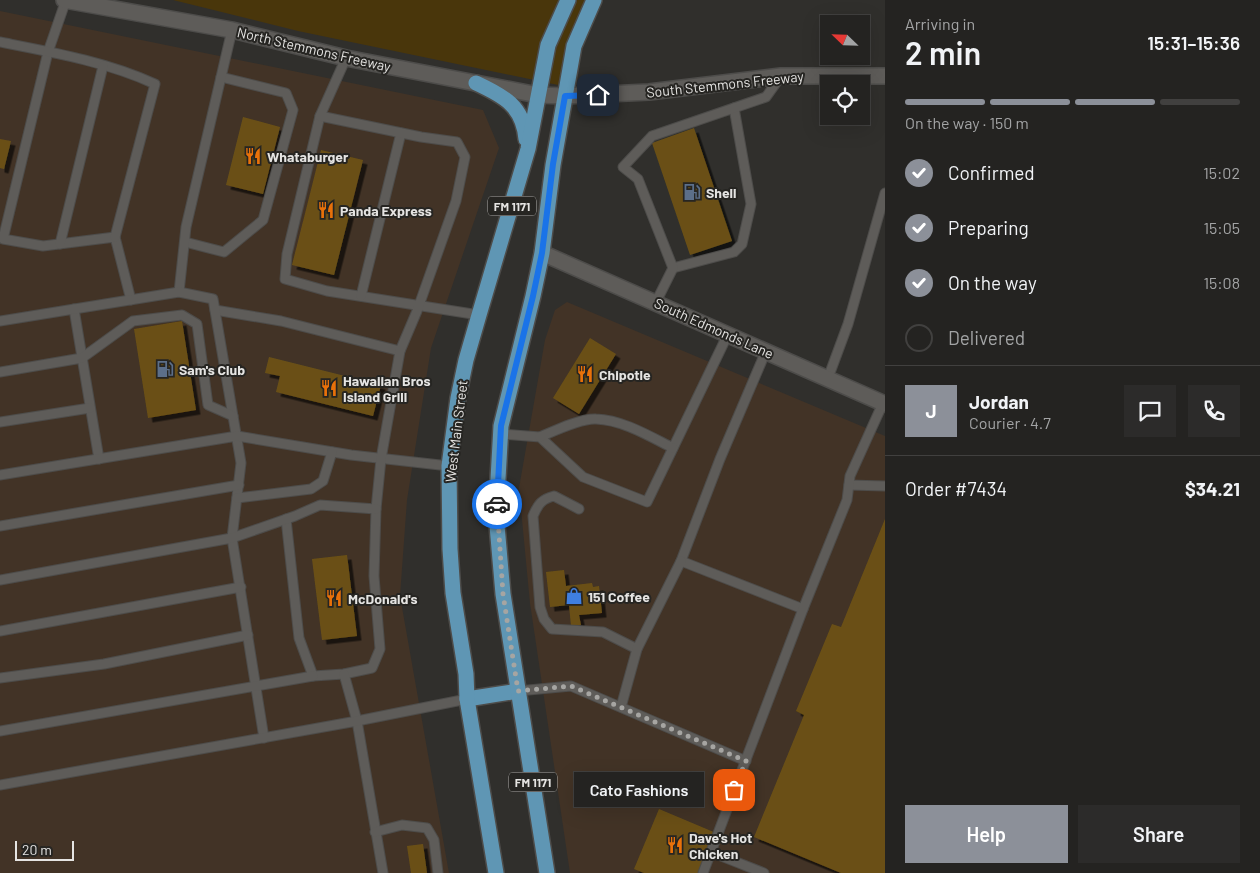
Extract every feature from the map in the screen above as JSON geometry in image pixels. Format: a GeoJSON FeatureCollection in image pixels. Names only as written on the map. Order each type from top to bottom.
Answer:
{"type":"FeatureCollection","features":[{"type":"Feature","properties":{"kind":"main road","name":"North Stemmons Freeway"},"geometry":{"type":"LineString","coordinates":[[65,0],[232,30],[346,58],[538,95],[565,96]]}},
{"type":"Feature","properties":{"kind":"main road","name":"West Main Street"},"geometry":{"type":"LineString","coordinates":[[496,873],[467,699],[466,674],[453,593],[450,549],[449,466],[458,398],[466,360],[528,149],[548,45],[568,0]]}},
{"type":"Feature","properties":{"kind":"main road","name":"FM 1171"},"geometry":{"type":"LineString","coordinates":[[547,873],[503,594],[496,514],[500,434],[542,253],[553,164],[574,46],[594,0]]}},
{"type":"Feature","properties":{"kind":"main road","name":"South Stemmons Freeway"},"geometry":{"type":"LineString","coordinates":[[565,96],[649,92],[781,76],[885,76]]}},
{"type":"Feature","properties":{"kind":"main road"},"geometry":{"type":"LineString","coordinates":[[476,83],[500,94],[520,113],[525,126],[528,149]]}},
{"type":"Feature","properties":{"kind":"main road","name":"South Edmonds Lane"},"geometry":{"type":"LineString","coordinates":[[542,253],[884,403]]}},
{"type":"Feature","properties":{"kind":"main road"},"geometry":{"type":"LineString","coordinates":[[467,699],[518,691]]}},
{"type":"Feature","properties":{"kind":"lane"},"geometry":{"type":"LineString","coordinates":[[65,0],[48,52],[4,239],[43,246],[115,237]]}},
{"type":"Feature","properties":{"kind":"lane"},"geometry":{"type":"LineString","coordinates":[[179,292],[186,227],[232,30]]}},
{"type":"Feature","properties":{"kind":"lane"},"geometry":{"type":"LineString","coordinates":[[0,42],[131,73],[155,84],[115,237],[131,300]]}},
{"type":"Feature","properties":{"kind":"lane"},"geometry":{"type":"LineString","coordinates":[[346,58],[320,116],[287,254],[285,279],[327,290],[479,315]]}},
{"type":"Feature","properties":{"kind":"lane"},"geometry":{"type":"LineString","coordinates":[[60,244],[103,66]]}},
{"type":"Feature","properties":{"kind":"lane"},"geometry":{"type":"LineString","coordinates":[[656,302],[673,268],[638,179],[623,167],[652,136],[766,97],[781,76]]}},
{"type":"Feature","properties":{"kind":"lane"},"geometry":{"type":"LineString","coordinates":[[185,242],[224,252],[263,220],[293,110],[286,93],[221,77]]}},
{"type":"Feature","properties":{"kind":"lane"},"geometry":{"type":"LineString","coordinates":[[673,268],[734,252],[742,244],[751,204],[734,108]]}},
{"type":"Feature","properties":{"kind":"lane"},"geometry":{"type":"LineString","coordinates":[[0,730],[313,676],[344,674],[372,668],[380,649],[374,576],[376,509],[381,459],[400,351],[419,305],[456,201],[465,157],[456,142],[320,116]]}},
{"type":"Feature","properties":{"kind":"lane"},"geometry":{"type":"LineString","coordinates":[[361,296],[401,133]]}},
{"type":"Feature","properties":{"kind":"lane"},"geometry":{"type":"LineString","coordinates":[[828,378],[848,324],[884,197]]}},
{"type":"Feature","properties":{"kind":"lane"},"geometry":{"type":"LineString","coordinates":[[0,321],[179,292],[213,298],[241,464],[232,538],[264,738]]}},
{"type":"Feature","properties":{"kind":"lane"},"geometry":{"type":"LineString","coordinates":[[74,309],[99,459]]}},
{"type":"Feature","properties":{"kind":"lane"},"geometry":{"type":"LineString","coordinates":[[214,310],[282,321],[400,351]]}},
{"type":"Feature","properties":{"kind":"lane"},"geometry":{"type":"LineString","coordinates":[[0,372],[82,358],[133,321],[182,315],[196,324],[208,405],[233,416]]}},
{"type":"Feature","properties":{"kind":"lane"},"geometry":{"type":"LineString","coordinates":[[540,437],[583,477],[647,502],[728,334]]}},
{"type":"Feature","properties":{"kind":"lane"},"geometry":{"type":"LineString","coordinates":[[621,707],[637,648],[681,562],[720,459],[766,351]]}},
{"type":"Feature","properties":{"kind":"lane"},"geometry":{"type":"LineString","coordinates":[[703,873],[803,609],[847,500],[850,476],[884,403]]}},
{"type":"Feature","properties":{"kind":"lane"},"geometry":{"type":"LineString","coordinates":[[0,422],[90,408]]}},
{"type":"Feature","properties":{"kind":"lane"},"geometry":{"type":"LineString","coordinates":[[500,434],[540,437],[595,418],[624,424],[673,448]]}},
{"type":"Feature","properties":{"kind":"lane"},"geometry":{"type":"LineString","coordinates":[[0,475],[237,436],[381,459],[449,466]]}},
{"type":"Feature","properties":{"kind":"lane"},"geometry":{"type":"LineString","coordinates":[[237,498],[311,489],[323,481],[332,452]]}},
{"type":"Feature","properties":{"kind":"lane"},"geometry":{"type":"LineString","coordinates":[[0,526],[238,485]]}},
{"type":"Feature","properties":{"kind":"lane"},"geometry":{"type":"LineString","coordinates":[[849,485],[885,486]]}},
{"type":"Feature","properties":{"kind":"lane"},"geometry":{"type":"LineString","coordinates":[[579,509],[554,496],[544,499],[538,506],[534,516],[540,607],[544,619],[552,629],[603,632],[637,648]]}},
{"type":"Feature","properties":{"kind":"lane"},"geometry":{"type":"LineString","coordinates":[[0,580],[232,538],[320,505],[376,509]]}},
{"type":"Feature","properties":{"kind":"lane"},"geometry":{"type":"LineString","coordinates":[[286,519],[299,638],[313,676]]}},
{"type":"Feature","properties":{"kind":"lane"},"geometry":{"type":"LineString","coordinates":[[681,562],[803,609]]}},
{"type":"Feature","properties":{"kind":"lane"},"geometry":{"type":"LineString","coordinates":[[0,630],[241,586]]}},
{"type":"Feature","properties":{"kind":"lane"},"geometry":{"type":"LineString","coordinates":[[0,678],[104,664],[248,635]]}},
{"type":"Feature","properties":{"kind":"lane"},"geometry":{"type":"LineString","coordinates":[[344,674],[357,721],[383,873]]}},
{"type":"Feature","properties":{"kind":"lane"},"geometry":{"type":"LineString","coordinates":[[518,691],[571,686],[746,761]]}},
{"type":"Feature","properties":{"kind":"lane"},"geometry":{"type":"LineString","coordinates":[[0,785],[357,721],[467,699]]}},
{"type":"Feature","properties":{"kind":"lane"},"geometry":{"type":"LineString","coordinates":[[375,832],[402,826],[427,828],[434,840],[438,873]]}},
{"type":"Feature","properties":{"kind":"lane"},"geometry":{"type":"LineString","coordinates":[[711,852],[764,873]]}},
{"type":"Feature","properties":{"kind":"shaded area"},"geometry":{"type":"Polygon","coordinates":[[[173,0],[591,0],[563,86],[298,31],[173,0]]]}},
{"type":"Feature","properties":{"kind":"shaded area"},"geometry":{"type":"Polygon","coordinates":[[[0,11],[483,110],[499,148],[431,348],[407,500],[400,596],[449,873],[0,873],[0,11]]]}},
{"type":"Feature","properties":{"kind":"shaded area"},"geometry":{"type":"Polygon","coordinates":[[[567,302],[885,436],[885,873],[570,873],[530,603],[519,488],[545,340],[555,310],[567,302]]]}},
{"type":"Feature","properties":{"kind":"building","name":"Whataburger"},"geometry":{"type":"Polygon","coordinates":[[[243,117],[280,127],[263,194],[226,185],[243,117]]]}},
{"type":"Feature","properties":{"kind":"building","name":"Shell"},"geometry":{"type":"Polygon","coordinates":[[[694,128],[732,241],[690,255],[652,143],[694,128]]]}},
{"type":"Feature","properties":{"kind":"building"},"geometry":{"type":"Polygon","coordinates":[[[0,139],[11,141],[4,169],[0,168],[0,139]]]}},
{"type":"Feature","properties":{"kind":"building"},"geometry":{"type":"Polygon","coordinates":[[[321,150],[363,160],[334,275],[292,265],[321,150]]]}},
{"type":"Feature","properties":{"kind":"building","name":"Sam's Club"},"geometry":{"type":"Polygon","coordinates":[[[182,321],[196,410],[148,418],[134,329],[182,321]]]}},
{"type":"Feature","properties":{"kind":"building"},"geometry":{"type":"Polygon","coordinates":[[[590,338],[616,354],[579,414],[553,398],[590,338]]]}},
{"type":"Feature","properties":{"kind":"building","name":"Hawaiian Bros Island Grill"},"geometry":{"type":"Polygon","coordinates":[[[269,357],[381,385],[373,416],[276,392],[280,376],[265,373],[269,357]]]}},
{"type":"Feature","properties":{"kind":"building"},"geometry":{"type":"Polygon","coordinates":[[[885,519],[885,873],[841,873],[754,837],[804,715],[796,711],[832,624],[841,627],[885,519]]]}},
{"type":"Feature","properties":{"kind":"building","name":"McDonald's"},"geometry":{"type":"Polygon","coordinates":[[[347,555],[357,636],[322,640],[312,559],[347,555]]]}},
{"type":"Feature","properties":{"kind":"building","name":"151 Coffee"},"geometry":{"type":"Polygon","coordinates":[[[564,570],[566,586],[592,583],[593,587],[599,586],[602,613],[579,615],[581,625],[571,626],[569,605],[550,607],[546,572],[564,570]]]}},
{"type":"Feature","properties":{"kind":"building"},"geometry":{"type":"Polygon","coordinates":[[[659,809],[716,833],[698,873],[644,873],[634,869],[659,809]]]}},
{"type":"Feature","properties":{"kind":"building"},"geometry":{"type":"Polygon","coordinates":[[[423,844],[427,873],[411,873],[407,846],[423,844]]]}},
{"type":"Feature","properties":{"kind":"way so far"},"geometry":{"type":"LineString","coordinates":[[497,504],[496,514],[500,539],[503,594],[518,691],[571,686],[746,761],[734,790]]}},
{"type":"Feature","properties":{"kind":"place","name":"Whataburger"},"geometry":{"type":"Point","coordinates":[253,156]}},
{"type":"Feature","properties":{"kind":"place","name":"Shell"},"geometry":{"type":"Point","coordinates":[692,192]}},
{"type":"Feature","properties":{"kind":"place","name":"Panda Express"},"geometry":{"type":"Point","coordinates":[326,210]}},
{"type":"Feature","properties":{"kind":"place","name":"Sam's Club"},"geometry":{"type":"Point","coordinates":[165,369]}},
{"type":"Feature","properties":{"kind":"place","name":"Chipotle"},"geometry":{"type":"Point","coordinates":[585,374]}},
{"type":"Feature","properties":{"kind":"place","name":"Hawaiian Bros Island Grill"},"geometry":{"type":"Point","coordinates":[329,388]}},
{"type":"Feature","properties":{"kind":"place","name":"151 Coffee"},"geometry":{"type":"Point","coordinates":[574,596]}},
{"type":"Feature","properties":{"kind":"place","name":"McDonald's"},"geometry":{"type":"Point","coordinates":[334,598]}},
{"type":"Feature","properties":{"kind":"place","name":"Cato Fashions"},"geometry":{"type":"Point","coordinates":[734,790]}},
{"type":"Feature","properties":{"kind":"place","name":"Dave's Hot Chicken"},"geometry":{"type":"Point","coordinates":[675,845]}},
{"type":"Feature","properties":{"kind":"route"},"geometry":{"type":"LineString","coordinates":[[497,504],[501,426],[542,253],[553,164],[565,96],[598,95]]}}]}
